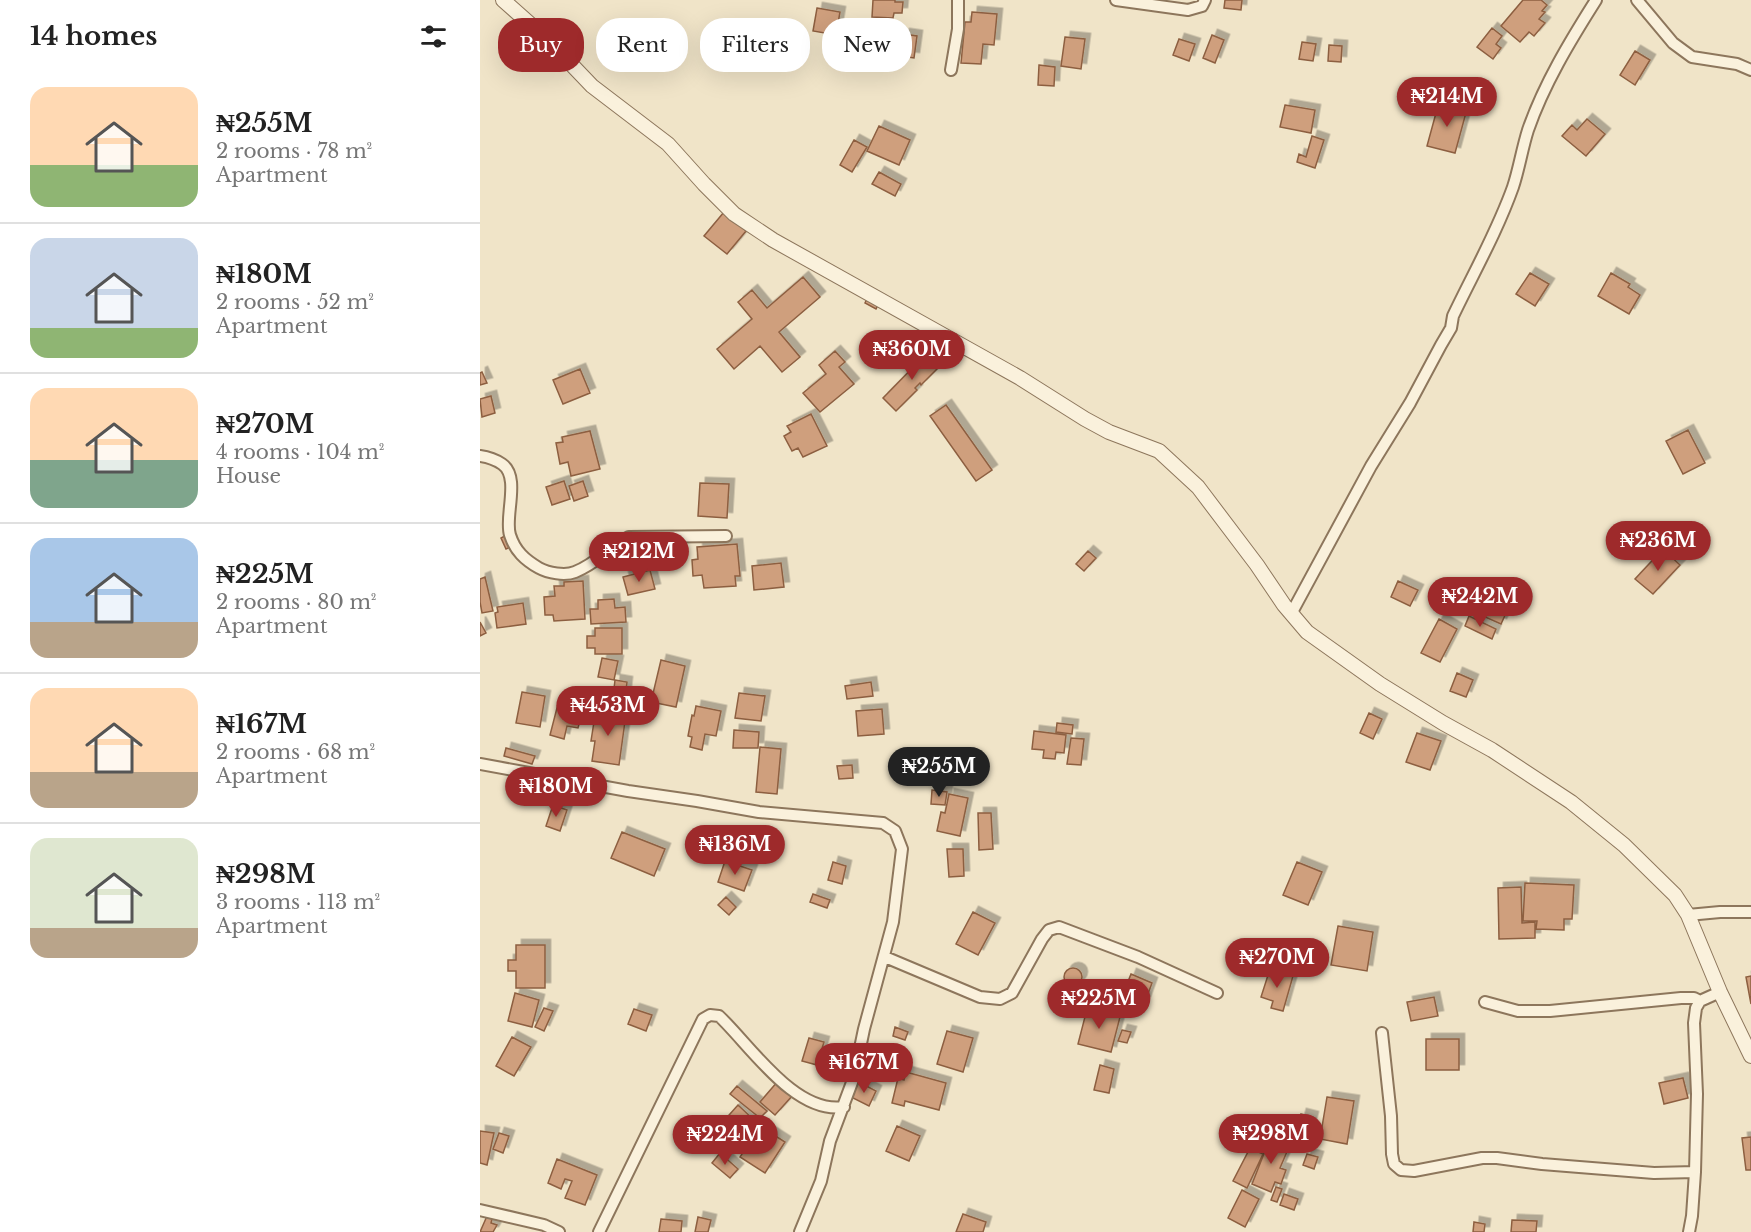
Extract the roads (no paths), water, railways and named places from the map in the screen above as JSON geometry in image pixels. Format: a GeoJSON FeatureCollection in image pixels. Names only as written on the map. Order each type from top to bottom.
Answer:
{"type":"FeatureCollection","features":[{"type":"Feature","properties":{"kind":"street"},"geometry":{"type":"LineString","coordinates":[[502,0],[548,40],[592,87],[668,144],[734,214],[773,240],[1020,378],[1084,419],[1109,432],[1159,452],[1198,487],[1307,632],[1380,684],[1492,750],[1571,802],[1624,845],[1675,895],[1688,915],[1720,992],[1751,1056]]}},
{"type":"Feature","properties":{"kind":"street"},"geometry":{"type":"LineString","coordinates":[[951,70],[958,29],[958,0]]}},
{"type":"Feature","properties":{"kind":"street"},"geometry":{"type":"LineString","coordinates":[[1116,0],[1188,10],[1202,6],[1205,0]]}},
{"type":"Feature","properties":{"kind":"street"},"geometry":{"type":"LineString","coordinates":[[1292,614],[1371,466],[1410,403],[1451,328],[1453,316],[1497,227],[1513,187],[1528,130],[1546,87],[1596,0]]}},
{"type":"Feature","properties":{"kind":"street"},"geometry":{"type":"LineString","coordinates":[[1637,0],[1673,43],[1692,57],[1737,64],[1751,70]]}},
{"type":"Feature","properties":{"kind":"street"},"geometry":{"type":"LineString","coordinates":[[480,456],[503,464],[509,474],[511,500],[508,532],[515,548],[526,561],[547,572],[572,574],[597,561],[617,543],[629,537],[726,536]]}},
{"type":"Feature","properties":{"kind":"street"},"geometry":{"type":"LineString","coordinates":[[480,764],[759,812],[883,823],[895,831],[902,849],[893,922],[885,957],[864,1029],[854,1077],[830,1141],[821,1181],[800,1232]]}},
{"type":"Feature","properties":{"kind":"street"},"geometry":{"type":"LineString","coordinates":[[1688,915],[1751,912]]}},
{"type":"Feature","properties":{"kind":"street"},"geometry":{"type":"LineString","coordinates":[[885,957],[980,997],[1000,999],[1012,993],[1049,930],[1059,927],[1138,957],[1217,993]]}},
{"type":"Feature","properties":{"kind":"street"},"geometry":{"type":"LineString","coordinates":[[1689,1232],[1695,1172],[1697,1094],[1694,1023],[1696,1008],[1700,1001],[1720,992]]}},
{"type":"Feature","properties":{"kind":"street"},"geometry":{"type":"LineString","coordinates":[[1485,1002],[1518,1011],[1550,1011],[1681,998],[1694,998],[1700,1001]]}},
{"type":"Feature","properties":{"kind":"street"},"geometry":{"type":"LineString","coordinates":[[599,1232],[703,1019],[710,1015],[719,1016],[764,1066],[813,1104],[832,1109],[844,1107]]}},
{"type":"Feature","properties":{"kind":"street"},"geometry":{"type":"LineString","coordinates":[[1382,1033],[1391,1116],[1392,1154],[1394,1164],[1401,1170],[1414,1171],[1482,1158],[1497,1158],[1654,1173],[1695,1172]]}},
{"type":"Feature","properties":{"kind":"street"},"geometry":{"type":"LineString","coordinates":[[480,1210],[544,1225],[559,1232]]}}]}
